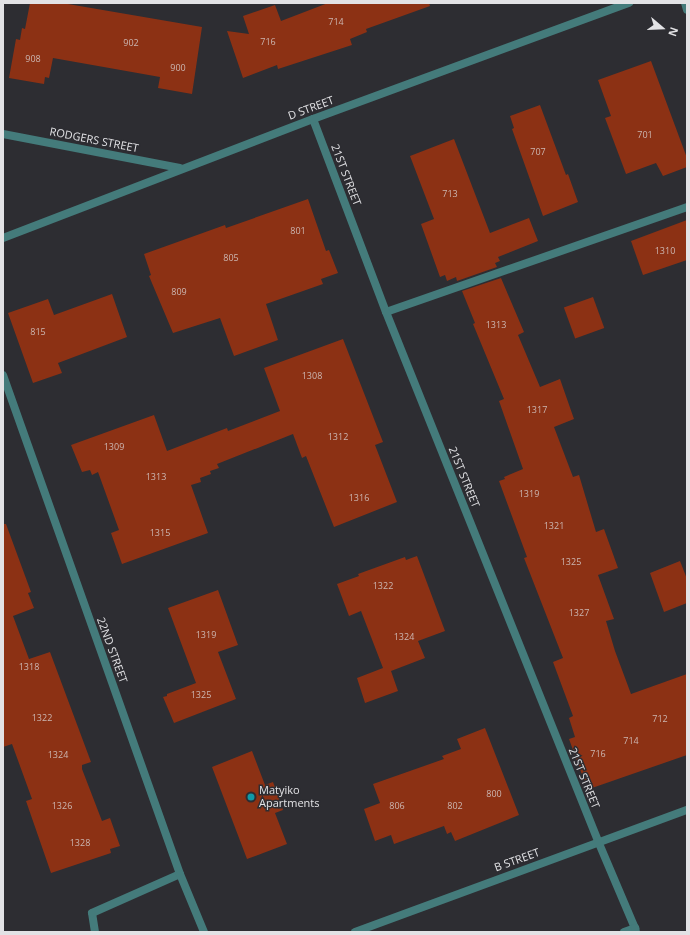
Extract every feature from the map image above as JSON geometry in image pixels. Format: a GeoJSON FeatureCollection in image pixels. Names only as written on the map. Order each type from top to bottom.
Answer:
{"type":"FeatureCollection","features":[{"type":"Feature","properties":{"kind":"street","name":"D STREET"},"geometry":{"type":"LineString","coordinates":[[3,238],[180,169],[628,3]]}},
{"type":"Feature","properties":{"kind":"street"},"geometry":{"type":"LineString","coordinates":[[685,3],[687,10]]}},
{"type":"Feature","properties":{"kind":"street","name":"21ST STREET"},"geometry":{"type":"LineString","coordinates":[[313,119],[386,312],[635,930]]}},
{"type":"Feature","properties":{"kind":"street","name":"RODGERS STREET"},"geometry":{"type":"LineString","coordinates":[[3,134],[180,169]]}},
{"type":"Feature","properties":{"kind":"street"},"geometry":{"type":"LineString","coordinates":[[386,312],[687,207]]}},
{"type":"Feature","properties":{"kind":"street","name":"22ND STREET"},"geometry":{"type":"LineString","coordinates":[[3,375],[180,874],[204,932]]}},
{"type":"Feature","properties":{"kind":"street","name":"B STREET"},"geometry":{"type":"LineString","coordinates":[[354,932],[598,841],[687,810]]}},
{"type":"Feature","properties":{"kind":"street"},"geometry":{"type":"LineString","coordinates":[[95,932],[92,913],[180,874]]}},
{"type":"Feature","properties":{"kind":"street"},"geometry":{"type":"LineString","coordinates":[[624,932],[635,930]]}},
{"type":"Feature","properties":{"kind":"building"},"geometry":{"type":"Polygon","coordinates":[[[30,3],[62,3],[202,27],[192,94],[158,88],[160,77],[53,58],[49,78],[45,77],[44,84],[9,78],[16,39],[20,40],[22,28],[25,29],[30,3]]]}},
{"type":"Feature","properties":{"kind":"building"},"geometry":{"type":"Polygon","coordinates":[[[328,3],[429,3],[430,6],[366,29],[367,32],[350,39],[352,45],[278,69],[277,65],[243,78],[227,31],[249,34],[243,16],[275,5],[281,21],[328,3]]]}},
{"type":"Feature","properties":{"kind":"building"},"geometry":{"type":"Polygon","coordinates":[[[651,61],[687,158],[687,167],[663,176],[656,163],[626,174],[605,118],[611,116],[598,80],[651,61]]]}},
{"type":"Feature","properties":{"kind":"building"},"geometry":{"type":"Polygon","coordinates":[[[540,105],[566,175],[568,174],[578,202],[543,216],[512,129],[514,128],[510,116],[540,105]]]}},
{"type":"Feature","properties":{"kind":"building"},"geometry":{"type":"Polygon","coordinates":[[[454,139],[490,233],[529,218],[538,241],[498,257],[500,261],[495,263],[497,267],[457,281],[456,277],[447,281],[445,275],[440,277],[421,224],[434,219],[410,156],[454,139]]]}},
{"type":"Feature","properties":{"kind":"building"},"geometry":{"type":"Polygon","coordinates":[[[308,199],[326,251],[329,250],[338,273],[321,279],[323,284],[266,304],[278,340],[234,356],[220,318],[173,333],[149,276],[151,275],[144,254],[225,225],[226,228],[308,199]]]}},
{"type":"Feature","properties":{"kind":"building"},"geometry":{"type":"Polygon","coordinates":[[[687,220],[687,260],[643,275],[631,241],[687,220]]]}},
{"type":"Feature","properties":{"kind":"building"},"geometry":{"type":"Polygon","coordinates":[[[501,278],[524,332],[518,335],[540,387],[560,379],[574,419],[554,427],[573,477],[579,475],[596,532],[604,529],[618,568],[598,575],[614,619],[606,621],[615,651],[631,694],[687,674],[687,755],[592,788],[589,781],[585,783],[569,739],[575,737],[569,718],[573,716],[553,662],[563,658],[524,558],[527,557],[499,481],[505,479],[504,477],[523,469],[499,401],[504,399],[473,324],[475,323],[462,291],[501,278]]]}},
{"type":"Feature","properties":{"kind":"building"},"geometry":{"type":"Polygon","coordinates":[[[112,294],[127,337],[58,363],[62,373],[33,383],[8,313],[48,299],[54,315],[112,294]]]}},
{"type":"Feature","properties":{"kind":"building"},"geometry":{"type":"Polygon","coordinates":[[[593,297],[604,328],[575,339],[564,308],[593,297]]]}},
{"type":"Feature","properties":{"kind":"building"},"geometry":{"type":"Polygon","coordinates":[[[343,339],[383,442],[375,445],[397,502],[334,527],[306,456],[302,458],[293,434],[217,464],[219,468],[210,471],[211,474],[200,478],[201,482],[191,485],[208,533],[122,564],[111,533],[119,530],[98,472],[92,475],[90,470],[82,472],[71,445],[154,415],[167,451],[227,428],[228,431],[280,411],[264,368],[343,339]]]}},
{"type":"Feature","properties":{"kind":"building"},"geometry":{"type":"Polygon","coordinates":[[[3,524],[6,524],[31,592],[28,593],[34,608],[13,616],[29,659],[50,652],[91,762],[82,765],[82,769],[102,821],[110,818],[120,846],[110,849],[111,853],[51,873],[26,801],[32,799],[12,744],[3,747],[3,524]]]}},
{"type":"Feature","properties":{"kind":"building"},"geometry":{"type":"Polygon","coordinates":[[[417,556],[445,631],[418,641],[425,658],[391,671],[398,691],[365,703],[357,678],[383,668],[361,611],[349,616],[337,584],[359,576],[358,574],[405,557],[406,560],[417,556]]]}},
{"type":"Feature","properties":{"kind":"building"},"geometry":{"type":"Polygon","coordinates":[[[680,561],[687,579],[687,603],[664,612],[650,573],[680,561]]]}},
{"type":"Feature","properties":{"kind":"building"},"geometry":{"type":"Polygon","coordinates":[[[218,590],[238,645],[218,652],[236,699],[174,723],[163,697],[196,683],[168,608],[218,590]]]}},
{"type":"Feature","properties":{"kind":"building"},"geometry":{"type":"Polygon","coordinates":[[[485,728],[519,815],[455,841],[451,832],[447,834],[444,826],[394,844],[391,835],[375,841],[364,809],[380,803],[373,784],[444,759],[442,756],[461,749],[457,739],[485,728]]]}},
{"type":"Feature","properties":{"kind":"building","name":"Matyiko Apartments"},"geometry":{"type":"Polygon","coordinates":[[[252,751],[265,785],[273,782],[283,810],[275,813],[287,844],[247,859],[212,767],[252,751]]]}},
{"type":"Feature","properties":{"kind":"place","name":"Matyiko Apartments"},"geometry":{"type":"Point","coordinates":[251,797]}}]}
